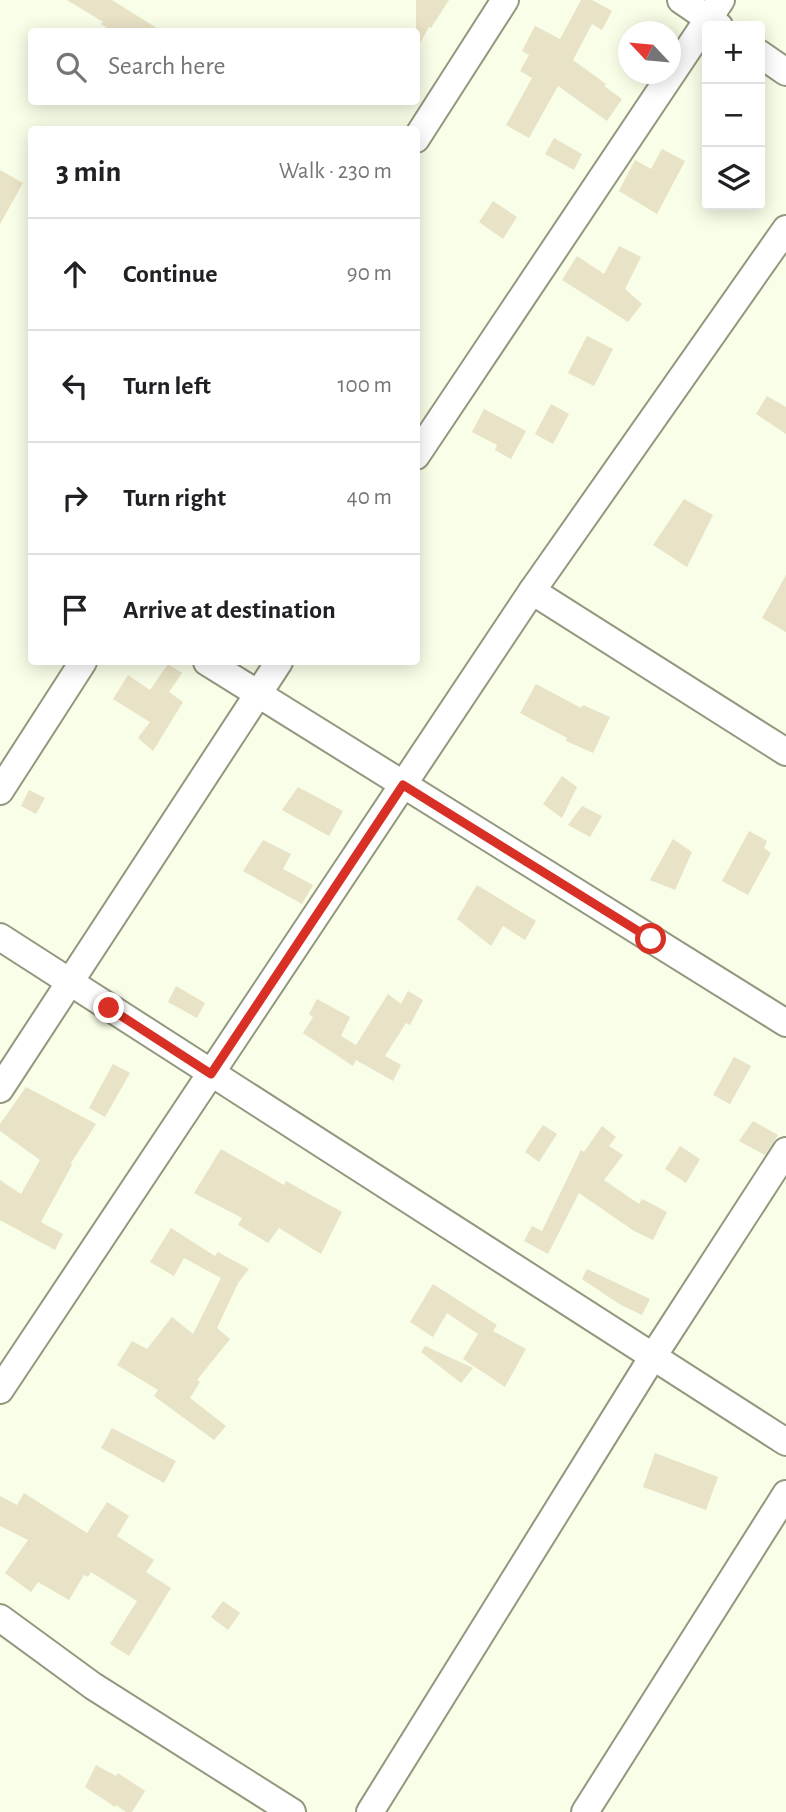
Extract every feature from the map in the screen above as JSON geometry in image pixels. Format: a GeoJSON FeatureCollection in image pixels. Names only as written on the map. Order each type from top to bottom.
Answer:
{"type":"FeatureCollection","features":[{"type":"Feature","properties":{"kind":"street"},"geometry":{"type":"LineString","coordinates":[[420,133],[505,0]]}},
{"type":"Feature","properties":{"kind":"street"},"geometry":{"type":"LineString","coordinates":[[420,450],[716,15],[681,0]]}},
{"type":"Feature","properties":{"kind":"street"},"geometry":{"type":"LineString","coordinates":[[765,57],[786,72]]}},
{"type":"Feature","properties":{"kind":"street"},"geometry":{"type":"LineString","coordinates":[[0,1390],[532,591],[786,229]]}},
{"type":"Feature","properties":{"kind":"street"},"geometry":{"type":"LineString","coordinates":[[532,591],[786,752]]}},
{"type":"Feature","properties":{"kind":"street"},"geometry":{"type":"LineString","coordinates":[[0,792],[81,665]]}},
{"type":"Feature","properties":{"kind":"street"},"geometry":{"type":"LineString","coordinates":[[212,665],[786,1023]]}},
{"type":"Feature","properties":{"kind":"street"},"geometry":{"type":"LineString","coordinates":[[0,1089],[277,665]]}},
{"type":"Feature","properties":{"kind":"street"},"geometry":{"type":"LineString","coordinates":[[0,937],[786,1442]]}},
{"type":"Feature","properties":{"kind":"street"},"geometry":{"type":"LineString","coordinates":[[370,1812],[652,1358],[786,1151]]}},
{"type":"Feature","properties":{"kind":"street"},"geometry":{"type":"LineString","coordinates":[[585,1812],[786,1494]]}},
{"type":"Feature","properties":{"kind":"street"},"geometry":{"type":"LineString","coordinates":[[0,1618],[93,1686],[292,1812]]}},
{"type":"Feature","properties":{"kind":"building"},"geometry":{"type":"Polygon","coordinates":[[[67,0],[112,0],[157,28],[107,28],[101,24],[103,22],[67,0]]]}},
{"type":"Feature","properties":{"kind":"building"},"geometry":{"type":"Polygon","coordinates":[[[416,0],[449,0],[420,43],[420,28],[416,28],[416,0]]]}},
{"type":"Feature","properties":{"kind":"building"},"geometry":{"type":"Polygon","coordinates":[[[581,0],[592,0],[612,11],[602,30],[592,24],[573,60],[622,99],[607,121],[558,86],[529,138],[506,125],[532,78],[520,71],[529,55],[522,51],[535,26],[560,39],[581,0]]]}},
{"type":"Feature","properties":{"kind":"building"},"geometry":{"type":"Polygon","coordinates":[[[554,138],[582,154],[574,170],[545,154],[554,138]]]}},
{"type":"Feature","properties":{"kind":"building"},"geometry":{"type":"Polygon","coordinates":[[[662,149],[685,161],[657,214],[619,191],[635,160],[651,169],[662,149]]]}},
{"type":"Feature","properties":{"kind":"building"},"geometry":{"type":"Polygon","coordinates":[[[0,170],[23,183],[0,224],[0,170]]]}},
{"type":"Feature","properties":{"kind":"building"},"geometry":{"type":"Polygon","coordinates":[[[493,201],[517,217],[503,239],[479,222],[493,201]]]}},
{"type":"Feature","properties":{"kind":"building"},"geometry":{"type":"Polygon","coordinates":[[[619,246],[641,257],[625,289],[642,304],[628,322],[562,280],[577,256],[604,274],[619,246]]]}},
{"type":"Feature","properties":{"kind":"building"},"geometry":{"type":"Polygon","coordinates":[[[587,336],[613,349],[594,386],[568,373],[587,336]]]}},
{"type":"Feature","properties":{"kind":"building"},"geometry":{"type":"Polygon","coordinates":[[[767,396],[786,407],[786,434],[756,414],[767,396]]]}},
{"type":"Feature","properties":{"kind":"building"},"geometry":{"type":"Polygon","coordinates":[[[551,404],[569,414],[553,444],[535,434],[551,404]]]}},
{"type":"Feature","properties":{"kind":"building"},"geometry":{"type":"Polygon","coordinates":[[[484,409],[526,431],[511,459],[495,450],[497,445],[472,432],[484,409]]]}},
{"type":"Feature","properties":{"kind":"building"},"geometry":{"type":"Polygon","coordinates":[[[684,499],[713,515],[687,567],[653,545],[684,499]]]}},
{"type":"Feature","properties":{"kind":"building"},"geometry":{"type":"Polygon","coordinates":[[[786,575],[786,632],[762,618],[786,575]]]}},
{"type":"Feature","properties":{"kind":"building"},"geometry":{"type":"Polygon","coordinates":[[[167,665],[182,673],[169,692],[183,702],[153,751],[138,738],[150,722],[113,699],[128,675],[150,690],[167,665]]]}},
{"type":"Feature","properties":{"kind":"building"},"geometry":{"type":"Polygon","coordinates":[[[536,684],[581,708],[583,705],[610,717],[593,753],[566,741],[567,738],[520,713],[536,684]]]}},
{"type":"Feature","properties":{"kind":"building"},"geometry":{"type":"Polygon","coordinates":[[[562,776],[577,787],[562,818],[543,804],[562,776]]]}},
{"type":"Feature","properties":{"kind":"building"},"geometry":{"type":"Polygon","coordinates":[[[298,787],[343,811],[329,836],[282,810],[298,787]]]}},
{"type":"Feature","properties":{"kind":"building"},"geometry":{"type":"Polygon","coordinates":[[[29,790],[45,798],[36,814],[21,806],[29,790]]]}},
{"type":"Feature","properties":{"kind":"building"},"geometry":{"type":"Polygon","coordinates":[[[582,806],[602,816],[590,837],[568,825],[582,806]]]}},
{"type":"Feature","properties":{"kind":"building"},"geometry":{"type":"Polygon","coordinates":[[[749,831],[767,841],[764,848],[771,853],[748,895],[722,881],[749,831]]]}},
{"type":"Feature","properties":{"kind":"building"},"geometry":{"type":"Polygon","coordinates":[[[673,839],[692,852],[675,890],[650,880],[673,839]]]}},
{"type":"Feature","properties":{"kind":"building"},"geometry":{"type":"Polygon","coordinates":[[[263,840],[291,854],[283,869],[313,885],[302,904],[243,871],[263,840]]]}},
{"type":"Feature","properties":{"kind":"building"},"geometry":{"type":"Polygon","coordinates":[[[477,885],[536,921],[525,940],[503,926],[491,946],[457,919],[477,885]]]}},
{"type":"Feature","properties":{"kind":"building"},"geometry":{"type":"Polygon","coordinates":[[[176,986],[205,1003],[197,1018],[168,1002],[176,986]]]}},
{"type":"Feature","properties":{"kind":"building"},"geometry":{"type":"Polygon","coordinates":[[[408,991],[423,1000],[410,1025],[406,1023],[385,1056],[401,1065],[393,1081],[356,1060],[353,1066],[303,1033],[313,1017],[309,1014],[317,999],[350,1017],[341,1036],[356,1045],[388,994],[401,1004],[408,991]]]}},
{"type":"Feature","properties":{"kind":"building"},"geometry":{"type":"Polygon","coordinates":[[[734,1057],[751,1066],[730,1104],[713,1095],[734,1057]]]}},
{"type":"Feature","properties":{"kind":"building"},"geometry":{"type":"Polygon","coordinates":[[[113,1064],[130,1073],[105,1117],[89,1108],[113,1064]]]}},
{"type":"Feature","properties":{"kind":"building"},"geometry":{"type":"Polygon","coordinates":[[[26,1087],[96,1124],[71,1163],[41,1222],[63,1234],[55,1250],[0,1220],[0,1180],[21,1194],[40,1160],[0,1131],[0,1124],[26,1087]]]}},
{"type":"Feature","properties":{"kind":"building"},"geometry":{"type":"Polygon","coordinates":[[[753,1121],[778,1135],[765,1155],[739,1141],[753,1121]]]}},
{"type":"Feature","properties":{"kind":"building"},"geometry":{"type":"Polygon","coordinates":[[[543,1125],[557,1134],[539,1162],[525,1152],[543,1125]]]}},
{"type":"Feature","properties":{"kind":"building"},"geometry":{"type":"Polygon","coordinates":[[[602,1126],[616,1137],[609,1146],[623,1155],[604,1180],[639,1204],[642,1199],[667,1212],[653,1240],[634,1231],[579,1193],[548,1254],[524,1241],[532,1226],[542,1231],[581,1150],[584,1152],[602,1126]]]}},
{"type":"Feature","properties":{"kind":"building"},"geometry":{"type":"Polygon","coordinates":[[[680,1146],[700,1159],[686,1183],[665,1169],[680,1146]]]}},
{"type":"Feature","properties":{"kind":"building"},"geometry":{"type":"Polygon","coordinates":[[[221,1149],[284,1185],[286,1181],[342,1212],[321,1254],[279,1228],[268,1243],[238,1225],[242,1218],[194,1193],[221,1149]]]}},
{"type":"Feature","properties":{"kind":"building"},"geometry":{"type":"Polygon","coordinates":[[[171,1228],[215,1256],[218,1252],[249,1269],[238,1283],[217,1328],[230,1339],[197,1380],[200,1382],[190,1398],[226,1426],[214,1440],[154,1396],[158,1390],[117,1365],[132,1341],[147,1349],[172,1317],[193,1334],[221,1278],[184,1258],[174,1276],[150,1262],[171,1228]]]}},
{"type":"Feature","properties":{"kind":"building"},"geometry":{"type":"Polygon","coordinates":[[[587,1269],[650,1299],[642,1315],[621,1305],[582,1279],[587,1269]]]}},
{"type":"Feature","properties":{"kind":"building"},"geometry":{"type":"Polygon","coordinates":[[[433,1284],[497,1325],[493,1331],[526,1349],[505,1387],[463,1359],[478,1334],[447,1313],[433,1337],[410,1322],[433,1284]]]}},
{"type":"Feature","properties":{"kind":"building"},"geometry":{"type":"Polygon","coordinates":[[[425,1346],[473,1368],[461,1383],[421,1352],[425,1346]]]}},
{"type":"Feature","properties":{"kind":"building"},"geometry":{"type":"Polygon","coordinates":[[[112,1428],[176,1461],[164,1483],[101,1448],[112,1428]]]}},
{"type":"Feature","properties":{"kind":"building"},"geometry":{"type":"Polygon","coordinates":[[[655,1453],[718,1477],[706,1510],[643,1487],[655,1453]]]}},
{"type":"Feature","properties":{"kind":"building"},"geometry":{"type":"Polygon","coordinates":[[[24,1493],[87,1533],[107,1502],[129,1516],[117,1536],[154,1560],[146,1572],[171,1588],[129,1656],[110,1644],[137,1601],[91,1572],[88,1577],[84,1575],[69,1600],[38,1582],[31,1592],[5,1573],[28,1540],[0,1526],[0,1496],[17,1505],[24,1493]]]}},
{"type":"Feature","properties":{"kind":"building"},"geometry":{"type":"Polygon","coordinates":[[[223,1601],[240,1613],[228,1630],[211,1617],[223,1601]]]}},
{"type":"Feature","properties":{"kind":"building"},"geometry":{"type":"Polygon","coordinates":[[[96,1765],[116,1776],[118,1773],[145,1791],[132,1812],[126,1812],[116,1805],[115,1807],[85,1787],[96,1765]]]}},
{"type":"Feature","properties":{"kind":"route"},"geometry":{"type":"LineString","coordinates":[[109,1008],[211,1074],[403,785],[651,939]]}}]}
